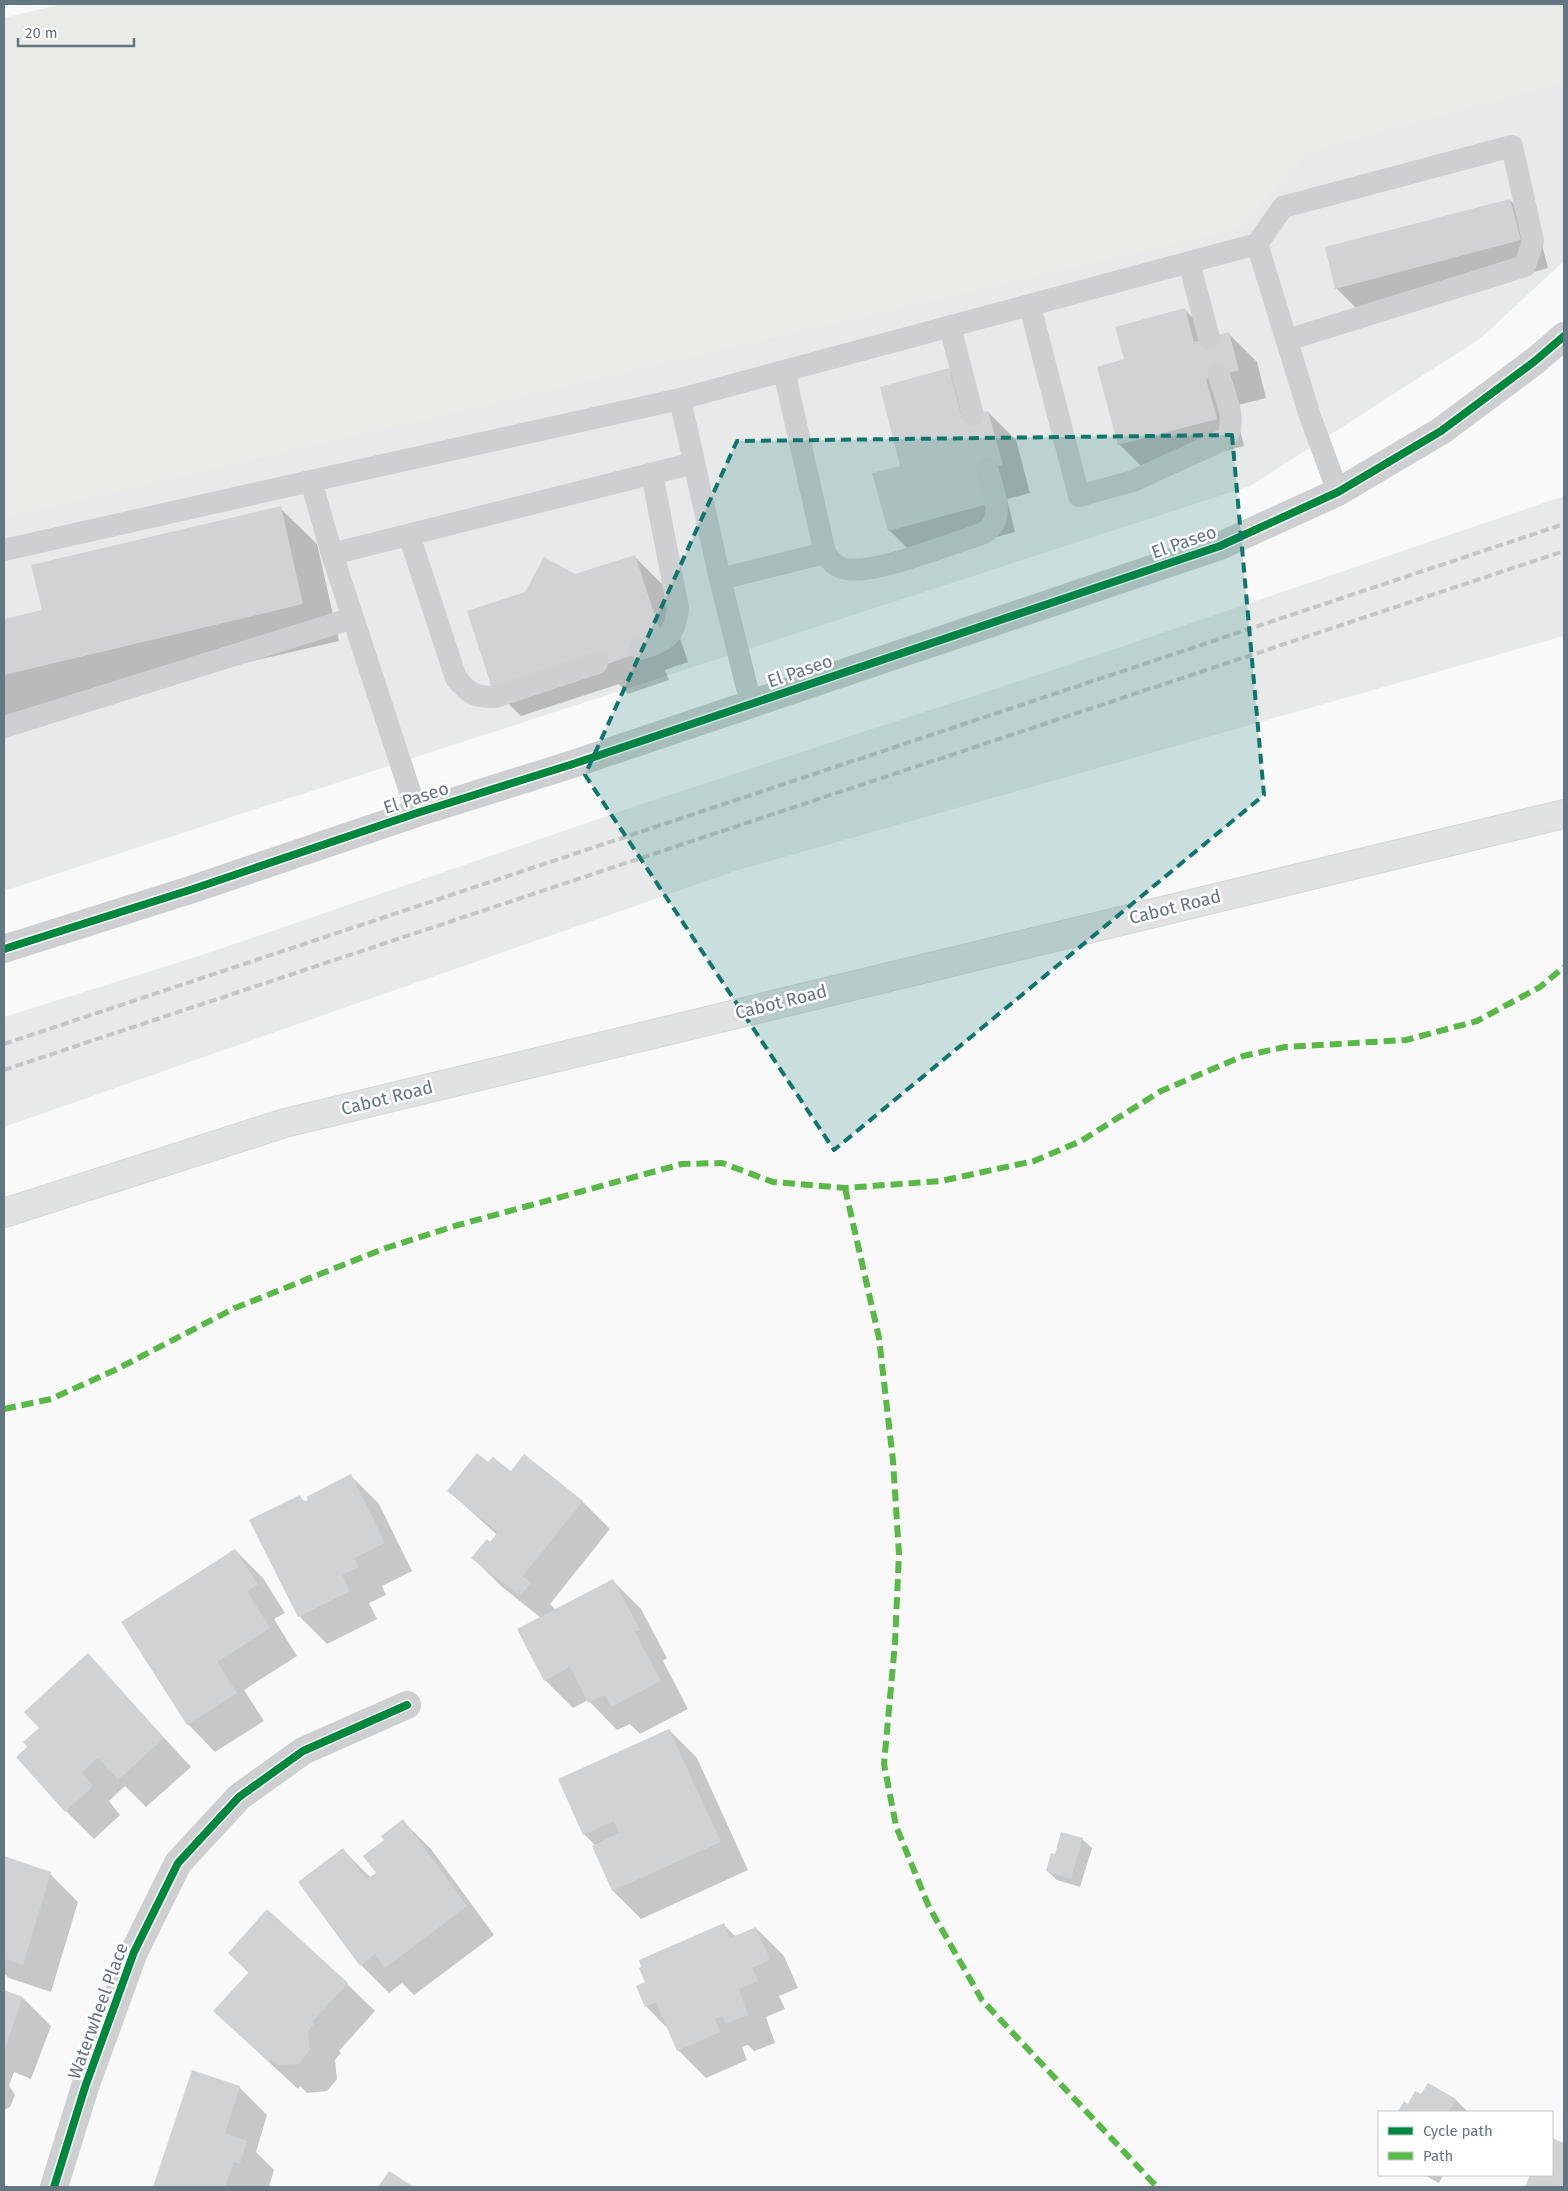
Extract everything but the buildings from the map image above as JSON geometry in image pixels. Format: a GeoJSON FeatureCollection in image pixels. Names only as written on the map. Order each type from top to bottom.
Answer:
{"type":"FeatureCollection","features":[{"type":"Feature","properties":{"kind":"main road","name":"Cabot Road"},"geometry":{"type":"LineString","coordinates":[[4,1213],[285,1122],[1564,814]]}},
{"type":"Feature","properties":{"kind":"street","name":"El Paseo"},"geometry":{"type":"LineString","coordinates":[[4,949],[193,889],[416,813],[572,764],[1220,546],[1338,492],[1441,431],[1535,361],[1564,336]]}},
{"type":"Feature","properties":{"kind":"street","name":"Waterwheel Place"},"geometry":{"type":"LineString","coordinates":[[54,2187],[85,2087],[134,1952],[178,1863],[238,1797],[303,1751],[407,1705]]}},
{"type":"Feature","properties":{"kind":"lane"},"geometry":{"type":"LineString","coordinates":[[4,550],[680,399],[1030,306],[1257,244],[1283,207],[1512,146],[1533,241],[1525,266],[1286,340]]}},
{"type":"Feature","properties":{"kind":"lane"},"geometry":{"type":"LineString","coordinates":[[1257,244],[1310,416],[1338,492]]}},
{"type":"Feature","properties":{"kind":"lane"},"geometry":{"type":"LineString","coordinates":[[1188,262],[1209,338]]}},
{"type":"Feature","properties":{"kind":"lane"},"geometry":{"type":"LineString","coordinates":[[1030,306],[1079,496],[1133,481],[1225,439],[1231,432],[1232,423],[1219,374]]}},
{"type":"Feature","properties":{"kind":"lane"},"geometry":{"type":"LineString","coordinates":[[950,327],[973,415]]}},
{"type":"Feature","properties":{"kind":"lane"},"geometry":{"type":"LineString","coordinates":[[784,371],[825,553],[834,565],[847,570],[872,567],[903,560],[984,533],[992,527],[998,508],[987,469]]}},
{"type":"Feature","properties":{"kind":"lane"},"geometry":{"type":"LineString","coordinates":[[680,399],[720,578],[751,704]]}},
{"type":"Feature","properties":{"kind":"lane"},"geometry":{"type":"LineString","coordinates":[[332,554],[694,463]]}},
{"type":"Feature","properties":{"kind":"lane"},"geometry":{"type":"LineString","coordinates":[[641,649],[660,642],[670,635],[677,624],[678,608],[652,474]]}},
{"type":"Feature","properties":{"kind":"lane"},"geometry":{"type":"LineString","coordinates":[[311,481],[332,554],[416,813]]}},
{"type":"Feature","properties":{"kind":"lane"},"geometry":{"type":"LineString","coordinates":[[409,535],[456,678],[464,689],[479,697],[495,697],[597,663]]}},
{"type":"Feature","properties":{"kind":"lane"},"geometry":{"type":"LineString","coordinates":[[720,578],[825,553]]}},
{"type":"Feature","properties":{"kind":"lane"},"geometry":{"type":"LineString","coordinates":[[4,727],[353,618]]}},
{"type":"Feature","properties":{"kind":"highlighted area"},"geometry":{"type":"Polygon","coordinates":[[[1232,435],[1264,795],[834,1150],[585,775],[737,441],[1232,435]]]}},
{"type":"Feature","properties":{"kind":"shaded area"},"geometry":{"type":"Polygon","coordinates":[[[62,4],[1564,4],[1564,81],[1311,150],[1234,229],[4,517],[4,18],[62,4]]]}},
{"type":"Feature","properties":{"kind":"shaded area"},"geometry":{"type":"Polygon","coordinates":[[[1564,81],[1564,261],[1481,338],[1250,486],[4,891],[4,517],[1234,229],[1311,150],[1564,81]]]}},
{"type":"Feature","properties":{"kind":"shaded area"},"geometry":{"type":"Polygon","coordinates":[[[1564,496],[1564,636],[735,871],[4,1127],[4,1017],[202,955],[639,805],[1053,670],[1564,496]]]}},
{"type":"Feature","properties":{"kind":"railway"},"geometry":{"type":"LineString","coordinates":[[4,1044],[1564,524]]}},
{"type":"Feature","properties":{"kind":"railway"},"geometry":{"type":"LineString","coordinates":[[4,1070],[1564,551]]}},
{"type":"Feature","properties":{"kind":"marked path"},"geometry":{"type":"LineString","coordinates":[[4,1409],[51,1399],[115,1370],[235,1308],[383,1249],[458,1225],[682,1164],[722,1163],[773,1182],[845,1188],[941,1181],[1034,1161],[1081,1141],[1161,1091],[1243,1056],[1285,1047],[1406,1040],[1477,1021],[1540,987],[1564,967]]}},
{"type":"Feature","properties":{"kind":"marked path"},"geometry":{"type":"LineString","coordinates":[[845,1188],[879,1338],[893,1461],[899,1554],[895,1643],[884,1764],[896,1826],[929,1907],[982,2000],[1157,2187]]}},
{"type":"Feature","properties":{"kind":"cycle path"},"geometry":{"type":"LineString","coordinates":[[4,949],[193,889],[417,813],[573,764],[1220,546],[1338,492],[1441,431],[1535,361],[1564,336]]}},
{"type":"Feature","properties":{"kind":"cycle path"},"geometry":{"type":"LineString","coordinates":[[54,2187],[85,2087],[134,1952],[178,1863],[239,1797],[303,1751],[407,1705]]}}]}
